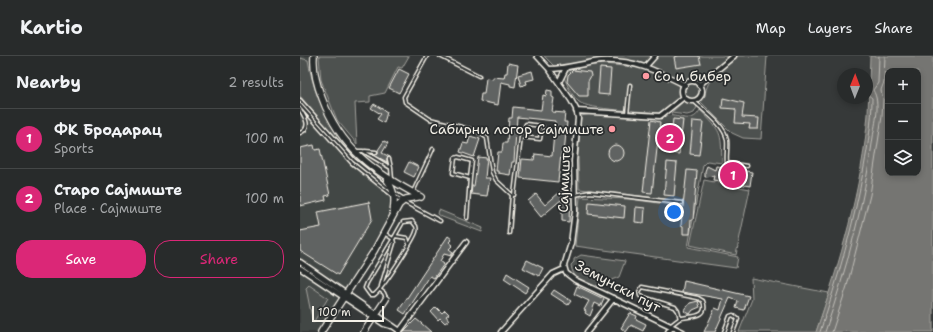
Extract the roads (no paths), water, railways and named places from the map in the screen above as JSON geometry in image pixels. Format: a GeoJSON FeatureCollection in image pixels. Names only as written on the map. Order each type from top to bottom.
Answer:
{"type":"FeatureCollection","features":[{"type":"Feature","properties":{"kind":"main road"},"geometry":{"type":"LineString","coordinates":[[314,56],[315,79],[335,127],[355,151],[372,168],[384,177],[421,197],[403,200],[323,331]]}},
{"type":"Feature","properties":{"kind":"main road"},"geometry":{"type":"LineString","coordinates":[[384,177],[394,194],[393,216]]}},
{"type":"Feature","properties":{"kind":"main road"},"geometry":{"type":"LineString","coordinates":[[364,332],[386,298]]}},
{"type":"Feature","properties":{"kind":"street","name":"Сајмиште"},"geometry":{"type":"LineString","coordinates":[[537,56],[559,82],[576,111],[578,121],[574,167],[575,195],[570,247]]}},
{"type":"Feature","properties":{"kind":"street"},"geometry":{"type":"LineString","coordinates":[[646,66],[655,56]]}},
{"type":"Feature","properties":{"kind":"street"},"geometry":{"type":"LineString","coordinates":[[699,85],[734,56]]}},
{"type":"Feature","properties":{"kind":"street"},"geometry":{"type":"LineString","coordinates":[[549,69],[566,68],[603,61],[646,66],[685,84],[692,82],[699,85]]}},
{"type":"Feature","properties":{"kind":"street"},"geometry":{"type":"LineString","coordinates":[[559,82],[561,75],[566,68]]}},
{"type":"Feature","properties":{"kind":"street"},"geometry":{"type":"LineString","coordinates":[[684,97],[682,92],[685,84]]}},
{"type":"Feature","properties":{"kind":"street"},"geometry":{"type":"LineString","coordinates":[[684,97],[694,101],[701,94],[699,85]]}},
{"type":"Feature","properties":{"kind":"street"},"geometry":{"type":"LineString","coordinates":[[576,111],[660,116],[684,97]]}},
{"type":"Feature","properties":{"kind":"street"},"geometry":{"type":"LineString","coordinates":[[300,262],[345,295],[399,331],[466,242]]}},
{"type":"Feature","properties":{"kind":"street","name":"Земунски пут"},"geometry":{"type":"LineString","coordinates":[[570,247],[564,269],[570,277],[683,332]]}},
{"type":"Feature","properties":{"kind":"street"},"geometry":{"type":"LineString","coordinates":[[300,268],[345,295]]}},
{"type":"Feature","properties":{"kind":"street"},"geometry":{"type":"LineString","coordinates":[[501,332],[553,274],[564,269]]}},
{"type":"Feature","properties":{"kind":"street"},"geometry":{"type":"LineString","coordinates":[[586,332],[614,298]]}},
{"type":"Feature","properties":{"kind":"street"},"geometry":{"type":"LineString","coordinates":[[668,332],[670,326]]}},
{"type":"Feature","properties":{"kind":"lane"},"geometry":{"type":"LineString","coordinates":[[427,56],[404,97],[405,102],[430,119],[477,131],[484,135],[488,142],[492,172],[496,180],[511,193],[513,199]]}},
{"type":"Feature","properties":{"kind":"lane"},"geometry":{"type":"LineString","coordinates":[[440,56],[479,76]]}},
{"type":"Feature","properties":{"kind":"lane"},"geometry":{"type":"LineString","coordinates":[[627,114],[630,85]]}},
{"type":"Feature","properties":{"kind":"lane"},"geometry":{"type":"LineString","coordinates":[[300,100],[350,155],[394,194],[403,200]]}},
{"type":"Feature","properties":{"kind":"lane"},"geometry":{"type":"LineString","coordinates":[[694,101],[717,124],[725,135],[727,141],[727,163],[747,166]]}},
{"type":"Feature","properties":{"kind":"lane"},"geometry":{"type":"LineString","coordinates":[[300,105],[352,163],[403,200],[440,221]]}},
{"type":"Feature","properties":{"kind":"lane"},"geometry":{"type":"LineString","coordinates":[[300,109],[306,119],[307,126],[304,131],[300,133]]}},
{"type":"Feature","properties":{"kind":"lane"},"geometry":{"type":"LineString","coordinates":[[509,233],[521,137],[526,124],[542,126],[540,139],[521,137]]}},
{"type":"Feature","properties":{"kind":"lane"},"geometry":{"type":"LineString","coordinates":[[413,193],[433,149]]}},
{"type":"Feature","properties":{"kind":"lane"},"geometry":{"type":"LineString","coordinates":[[355,151],[376,152]]}},
{"type":"Feature","properties":{"kind":"lane"},"geometry":{"type":"LineString","coordinates":[[364,151],[391,168]]}},
{"type":"Feature","properties":{"kind":"lane"},"geometry":{"type":"LineString","coordinates":[[467,218],[472,161],[458,157],[455,158],[453,173],[470,178]]}},
{"type":"Feature","properties":{"kind":"lane"},"geometry":{"type":"LineString","coordinates":[[389,159],[393,182]]}},
{"type":"Feature","properties":{"kind":"lane"},"geometry":{"type":"LineString","coordinates":[[575,195],[590,192],[681,202]]}},
{"type":"Feature","properties":{"kind":"lane"},"geometry":{"type":"LineString","coordinates":[[412,221],[417,228],[409,244],[380,290],[374,295],[370,294],[365,288],[395,236],[403,222],[412,221]]}},
{"type":"Feature","properties":{"kind":"lane"},"geometry":{"type":"LineString","coordinates":[[384,233],[393,239]]}},
{"type":"Feature","properties":{"kind":"lane"},"geometry":{"type":"LineString","coordinates":[[395,236],[407,238],[409,244]]}},
{"type":"Feature","properties":{"kind":"lane"},"geometry":{"type":"LineString","coordinates":[[380,290],[394,243],[393,239]]}},
{"type":"Feature","properties":{"kind":"lane"},"geometry":{"type":"LineString","coordinates":[[670,326],[680,318],[696,317],[700,314],[704,307],[703,301],[645,287],[640,288],[640,294],[642,296],[676,308],[680,318]]}},
{"type":"Feature","properties":{"kind":"lane"},"geometry":{"type":"LineString","coordinates":[[380,290],[384,293],[386,298]]}},
{"type":"Feature","properties":{"kind":"lane"},"geometry":{"type":"LineString","coordinates":[[724,332],[730,316],[733,315],[738,319],[733,332]]}},
{"type":"Feature","properties":{"kind":"water"},"geometry":{"type":"Polygon","coordinates":[[[870,56],[933,56],[933,332],[816,332],[849,224],[861,169],[868,104],[873,104],[873,68],[870,68],[870,56]]]}},
{"type":"Feature","properties":{"kind":"place","name":"Со и бибер"},"geometry":{"type":"Point","coordinates":[646,76]}},
{"type":"Feature","properties":{"kind":"place","name":"Сабирни логор Сајмиште"},"geometry":{"type":"Point","coordinates":[612,129]}},
{"type":"Feature","properties":{"kind":"place","name":"Старо Сајмиште"},"geometry":{"type":"Point","coordinates":[670,138]}},
{"type":"Feature","properties":{"kind":"place","name":"ФК Бродарац"},"geometry":{"type":"Point","coordinates":[733,175]}}]}
